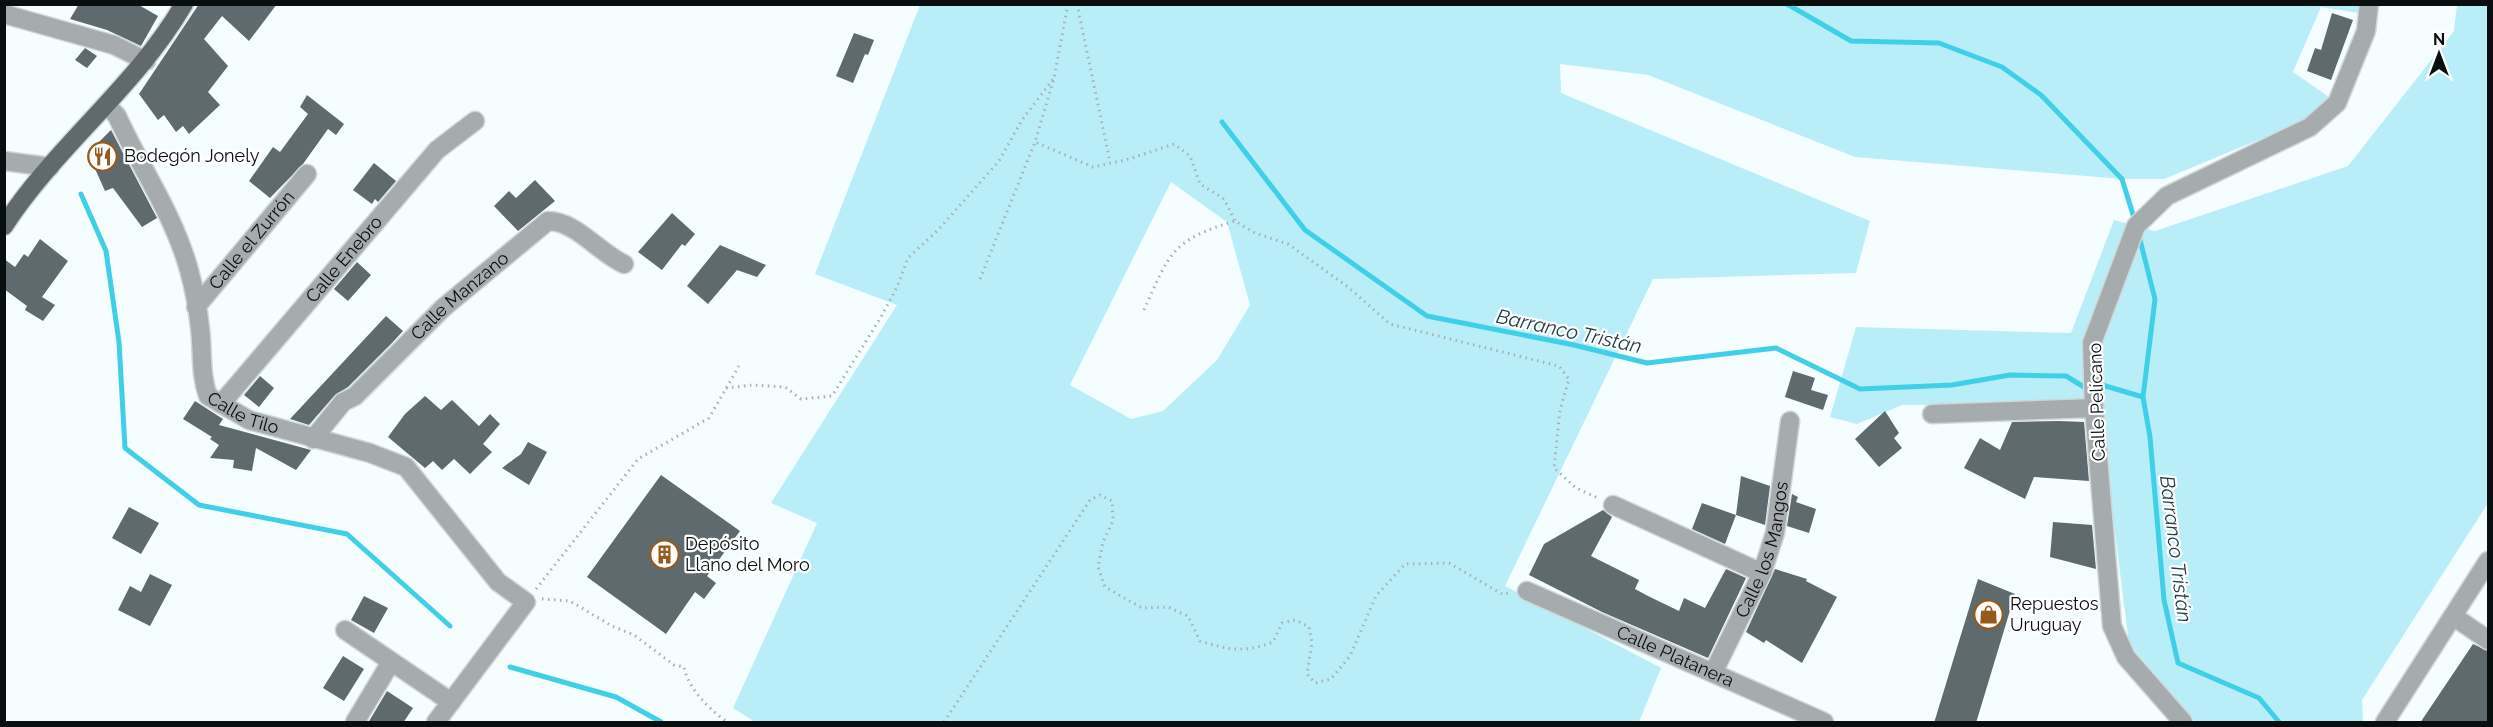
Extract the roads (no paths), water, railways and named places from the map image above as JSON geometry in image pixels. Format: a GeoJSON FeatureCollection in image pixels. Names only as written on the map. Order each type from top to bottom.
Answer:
{"type":"FeatureCollection","features":[{"type":"Feature","properties":{"kind":"main road"},"geometry":{"type":"LineString","coordinates":[[4,226],[50,167],[108,106],[146,61],[184,4]]}},
{"type":"Feature","properties":{"kind":"street","name":"Calle Pelícano"},"geometry":{"type":"LineString","coordinates":[[2182,723],[2126,657],[2112,626],[2094,408],[2092,343],[2136,226],[2167,196],[2310,127],[2337,103],[2366,31],[2369,4]]}},
{"type":"Feature","properties":{"kind":"street"},"geometry":{"type":"LineString","coordinates":[[4,14],[114,45],[146,61]]}},
{"type":"Feature","properties":{"kind":"street","name":"Calle Tilo"},"geometry":{"type":"LineString","coordinates":[[108,106],[117,116],[143,173],[175,227],[190,271],[200,329],[202,379],[208,396],[249,420],[370,453],[406,467],[498,582],[526,602],[451,702]]}},
{"type":"Feature","properties":{"kind":"street","name":"Calle Enebro"},"geometry":{"type":"LineString","coordinates":[[221,404],[437,150],[476,121]]}},
{"type":"Feature","properties":{"kind":"street"},"geometry":{"type":"LineString","coordinates":[[4,161],[50,167]]}},
{"type":"Feature","properties":{"kind":"street","name":"Calle el Zurrón"},"geometry":{"type":"LineString","coordinates":[[196,307],[307,174]]}},
{"type":"Feature","properties":{"kind":"street","name":"Calle Manzano"},"geometry":{"type":"LineString","coordinates":[[313,439],[343,402],[355,396],[443,308],[548,221],[561,221],[610,258],[624,264]]}},
{"type":"Feature","properties":{"kind":"street"},"geometry":{"type":"LineString","coordinates":[[1932,414],[2094,408]]}},
{"type":"Feature","properties":{"kind":"street","name":"Calle los Mangos"},"geometry":{"type":"LineString","coordinates":[[1713,674],[1762,573],[1775,533],[1790,421]]}},
{"type":"Feature","properties":{"kind":"street"},"geometry":{"type":"LineString","coordinates":[[1613,505],[1762,573]]}},
{"type":"Feature","properties":{"kind":"street"},"geometry":{"type":"LineString","coordinates":[[2384,722],[2488,561]]}},
{"type":"Feature","properties":{"kind":"street","name":"Calle Platanera"},"geometry":{"type":"LineString","coordinates":[[1527,591],[1824,723]]}},
{"type":"Feature","properties":{"kind":"street"},"geometry":{"type":"LineString","coordinates":[[2453,616],[2488,640]]}},
{"type":"Feature","properties":{"kind":"street"},"geometry":{"type":"LineString","coordinates":[[345,630],[451,702],[436,723]]}},
{"type":"Feature","properties":{"kind":"street"},"geometry":{"type":"LineString","coordinates":[[355,723],[391,662]]}},
{"type":"Feature","properties":{"kind":"waterway"},"geometry":{"type":"LineString","coordinates":[[1787,4],[1851,41],[1939,43],[2002,67],[2041,95],[2122,179],[2135,221]]}},
{"type":"Feature","properties":{"kind":"waterway","name":"Barranco Tristán"},"geometry":{"type":"LineString","coordinates":[[1222,122],[1305,230],[1427,316],[1574,345],[1647,363],[1776,348],[1860,389],[1952,385],[2010,375],[2066,376],[2084,387]]}},
{"type":"Feature","properties":{"kind":"waterway"},"geometry":{"type":"LineString","coordinates":[[81,194],[106,251],[119,342],[125,448],[199,505],[347,534],[450,626]]}},
{"type":"Feature","properties":{"kind":"waterway"},"geometry":{"type":"LineString","coordinates":[[2139,236],[2155,299],[2143,397]]}},
{"type":"Feature","properties":{"kind":"waterway","name":"Barranco Tristán"},"geometry":{"type":"LineString","coordinates":[[2102,385],[2143,397],[2150,437],[2164,600],[2178,663],[2259,698],[2279,722]]}},
{"type":"Feature","properties":{"kind":"waterway"},"geometry":{"type":"LineString","coordinates":[[510,667],[616,697],[661,722]]}},
{"type":"Feature","properties":{"kind":"place","name":"Bodegón Jonely"},"geometry":{"type":"Point","coordinates":[103,156]}},
{"type":"Feature","properties":{"kind":"place","name":"Depósito Llano del Moro"},"geometry":{"type":"Point","coordinates":[664,554]}},
{"type":"Feature","properties":{"kind":"place","name":"Repuestos Uruguay"},"geometry":{"type":"Point","coordinates":[1989,614]}}]}
